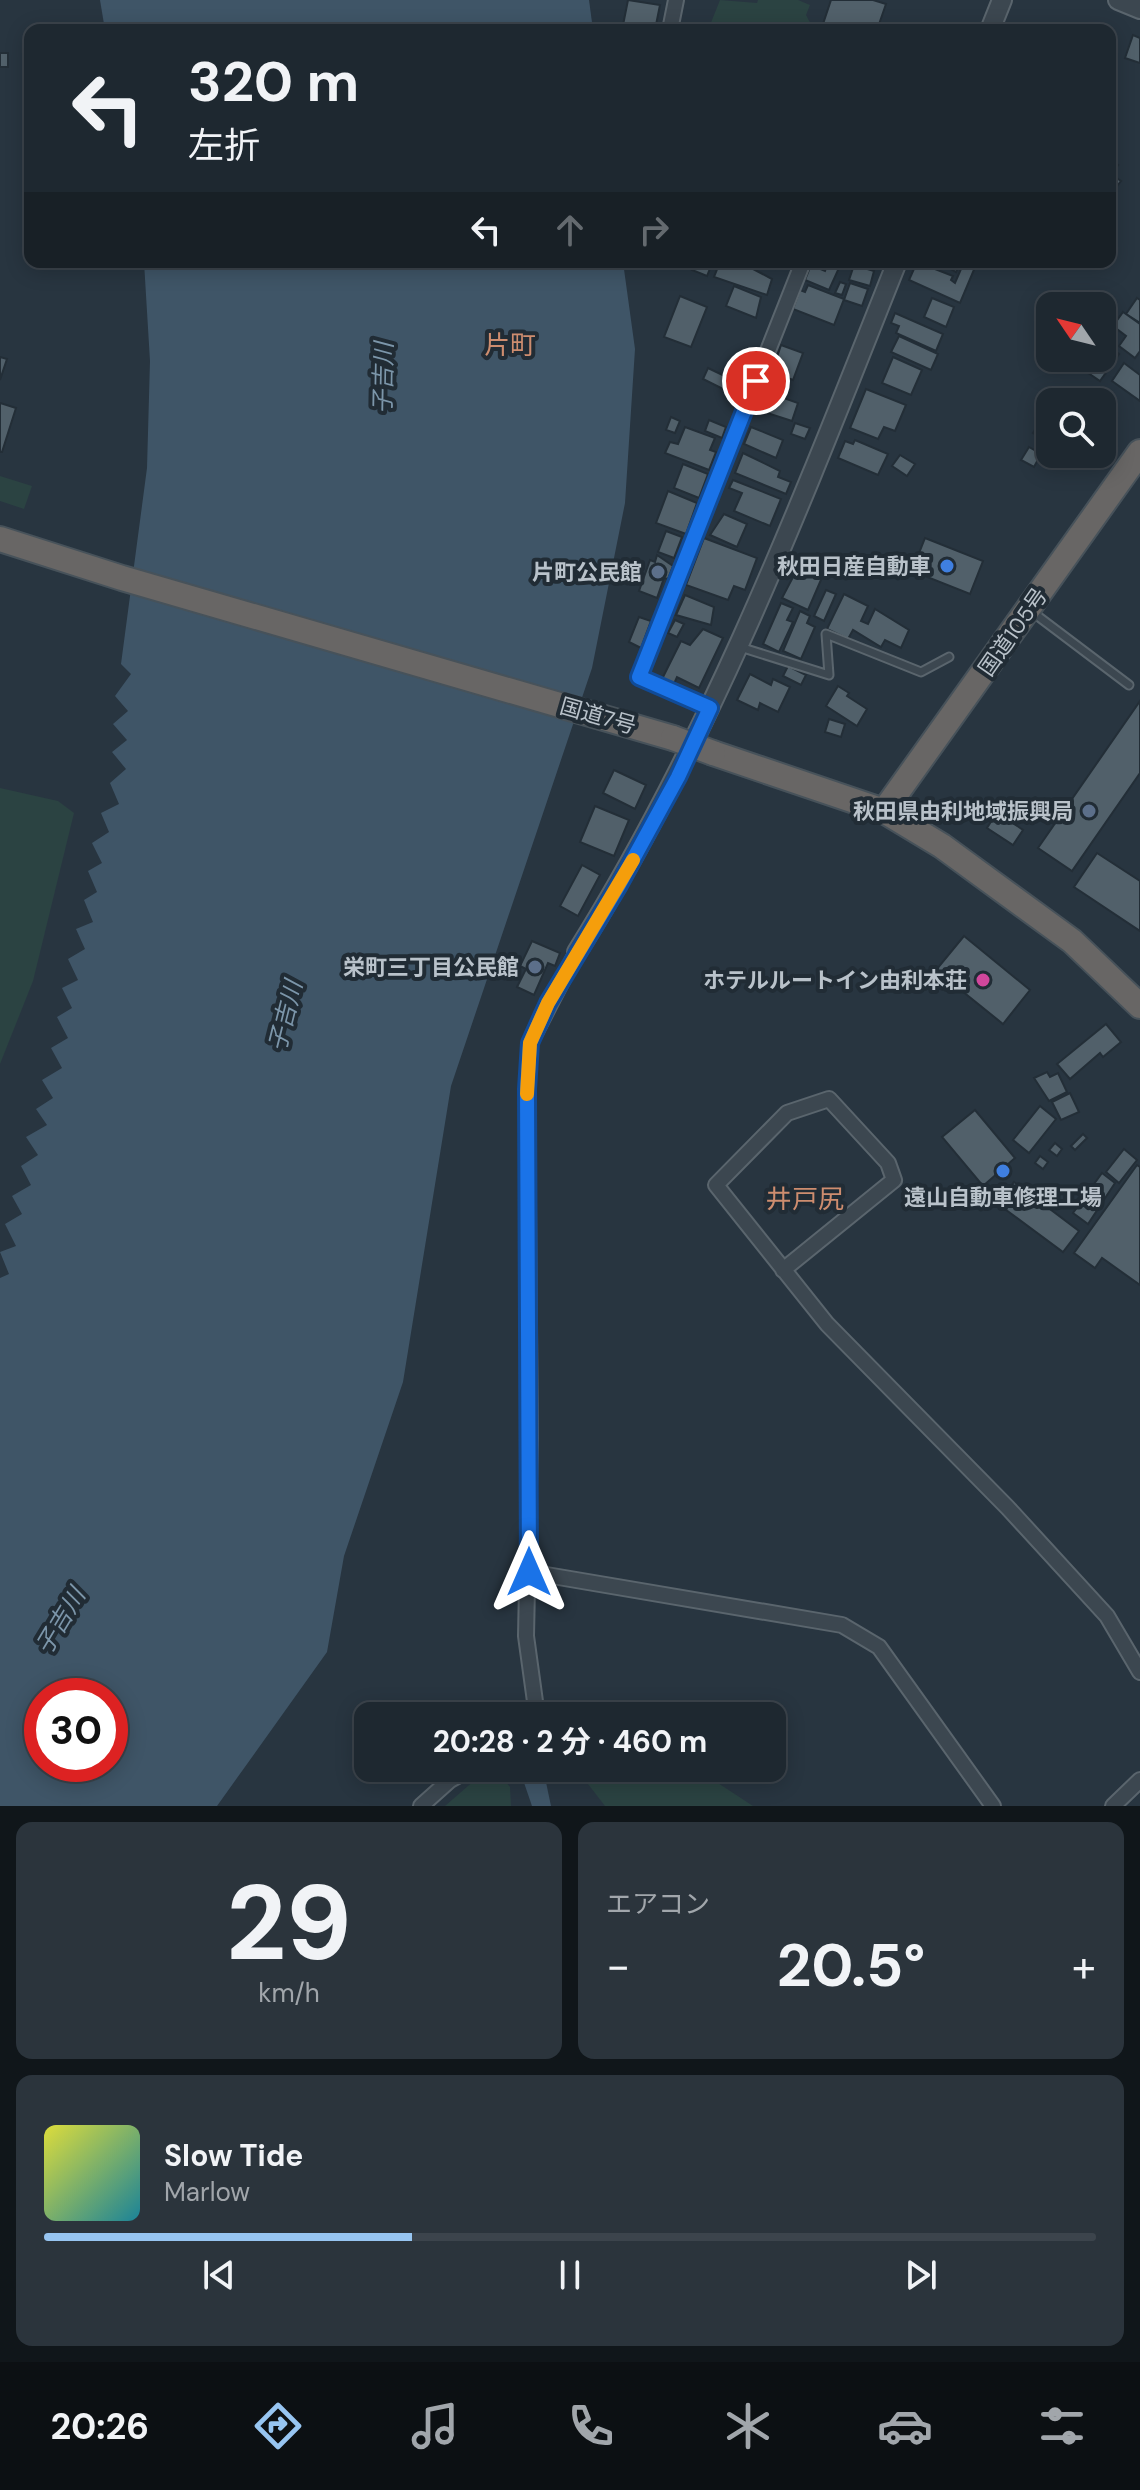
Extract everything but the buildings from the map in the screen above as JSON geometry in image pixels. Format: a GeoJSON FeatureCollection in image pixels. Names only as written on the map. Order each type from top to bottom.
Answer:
{"type":"FeatureCollection","features":[{"type":"Feature","properties":{"kind":"highway","name":"国道105号"},"geometry":{"type":"LineString","coordinates":[[884,811],[1140,452]]}},
{"type":"Feature","properties":{"kind":"highway","name":"国道7号"},"geometry":{"type":"LineString","coordinates":[[0,539],[122,578],[673,738],[884,811],[942,846],[1072,941],[1140,1006]]}},
{"type":"Feature","properties":{"kind":"street"},"geometry":{"type":"LineString","coordinates":[[671,24],[676,0]]}},
{"type":"Feature","properties":{"kind":"street"},"geometry":{"type":"LineString","coordinates":[[992,24],[1002,0]]}},
{"type":"Feature","properties":{"kind":"street"},"geometry":{"type":"LineString","coordinates":[[1118,0],[1140,9]]}},
{"type":"Feature","properties":{"kind":"street"},"geometry":{"type":"LineString","coordinates":[[710,708],[639,677],[801,268]]}},
{"type":"Feature","properties":{"kind":"street"},"geometry":{"type":"LineString","coordinates":[[535,1702],[526,1636],[529,1572],[527,1135],[530,1043],[577,952],[619,885],[678,777],[783,549],[895,268]]}},
{"type":"Feature","properties":{"kind":"street"},"geometry":{"type":"LineString","coordinates":[[783,1270],[895,1176],[888,1163],[829,1099],[787,1113],[716,1185],[783,1270],[827,1324],[1008,1508],[1107,1616],[1140,1672]]}},
{"type":"Feature","properties":{"kind":"street"},"geometry":{"type":"LineString","coordinates":[[529,1572],[842,1625],[879,1647],[993,1806]]}},
{"type":"Feature","properties":{"kind":"street"},"geometry":{"type":"LineString","coordinates":[[1113,1806],[1140,1780]]}},
{"type":"Feature","properties":{"kind":"street"},"geometry":{"type":"LineString","coordinates":[[421,1806],[448,1782]]}},
{"type":"Feature","properties":{"kind":"lane"},"geometry":{"type":"LineString","coordinates":[[1029,610],[1129,685]]}},
{"type":"Feature","properties":{"kind":"lane"},"geometry":{"type":"LineString","coordinates":[[738,646],[829,675],[826,634],[921,672],[949,657]]}},
{"type":"Feature","properties":{"kind":"green space"},"geometry":{"type":"Polygon","coordinates":[[[720,0],[757,3],[758,0],[798,0],[810,5],[806,15],[811,24],[710,24],[720,0]]]}},
{"type":"Feature","properties":{"kind":"green space"},"geometry":{"type":"Polygon","coordinates":[[[0,476],[32,486],[24,509],[0,501],[0,476]]]}},
{"type":"Feature","properties":{"kind":"green space"},"geometry":{"type":"Polygon","coordinates":[[[0,788],[58,801],[74,813],[33,981],[0,1064],[0,788]]]}},
{"type":"Feature","properties":{"kind":"green space"},"geometry":{"type":"Polygon","coordinates":[[[473,1782],[506,1782],[510,1787],[511,1806],[445,1806],[473,1782]]]}},
{"type":"Feature","properties":{"kind":"green space"},"geometry":{"type":"Polygon","coordinates":[[[716,1782],[753,1806],[605,1806],[588,1784],[716,1782]]]}},
{"type":"Feature","properties":{"kind":"water"},"geometry":{"type":"Polygon","coordinates":[[[100,0],[589,0],[592,24],[104,24],[100,0]]]}},
{"type":"Feature","properties":{"kind":"water","name":"子吉川"},"geometry":{"type":"Polygon","coordinates":[[[144,268],[624,268],[635,349],[625,503],[592,668],[451,1086],[403,1382],[344,1556],[327,1652],[217,1806],[0,1806],[0,1278],[9,1274],[0,1252],[16,1246],[5,1224],[22,1214],[12,1196],[31,1185],[21,1166],[38,1155],[26,1137],[47,1125],[36,1109],[53,1098],[42,1080],[62,1068],[51,1048],[68,1038],[57,1017],[72,1008],[62,988],[78,980],[68,959],[85,949],[76,929],[93,922],[84,900],[97,892],[88,871],[102,863],[92,843],[109,832],[101,813],[119,804],[110,783],[126,769],[112,752],[127,740],[113,724],[128,711],[115,696],[131,674],[121,664],[147,468],[150,361],[144,268]]]}},
{"type":"Feature","properties":{"kind":"water"},"geometry":{"type":"Polygon","coordinates":[[[524,1782],[546,1782],[551,1806],[532,1806],[524,1782]]]}},
{"type":"Feature","properties":{"kind":"slow traffic"},"geometry":{"type":"LineString","coordinates":[[527,1094],[530,1043],[548,1003],[633,860]]}},
{"type":"Feature","properties":{"kind":"place","name":"秋田日産自動車"},"geometry":{"type":"Point","coordinates":[947,566]}},
{"type":"Feature","properties":{"kind":"place","name":"片町公民館"},"geometry":{"type":"Point","coordinates":[658,572]}},
{"type":"Feature","properties":{"kind":"place","name":"秋田県由利地域振興局"},"geometry":{"type":"Point","coordinates":[1089,811]}},
{"type":"Feature","properties":{"kind":"place","name":"栄町三丁目公民館"},"geometry":{"type":"Point","coordinates":[535,967]}},
{"type":"Feature","properties":{"kind":"place","name":"ホテルルートイン由利本荘"},"geometry":{"type":"Point","coordinates":[983,980]}},
{"type":"Feature","properties":{"kind":"place","name":"遠山自動車修理工場"},"geometry":{"type":"Point","coordinates":[1003,1171]}},
{"type":"Feature","properties":{"kind":"district","name":"片町"},"geometry":{"type":"Point","coordinates":[510,345]}},
{"type":"Feature","properties":{"kind":"district","name":"井戸尻"},"geometry":{"type":"Point","coordinates":[805,1199]}},
{"type":"Feature","properties":{"kind":"route"},"geometry":{"type":"LineString","coordinates":[[529,1572],[527,1089],[530,1043],[548,1003],[619,885],[678,777],[710,708],[639,677],[756,381]]}}]}
